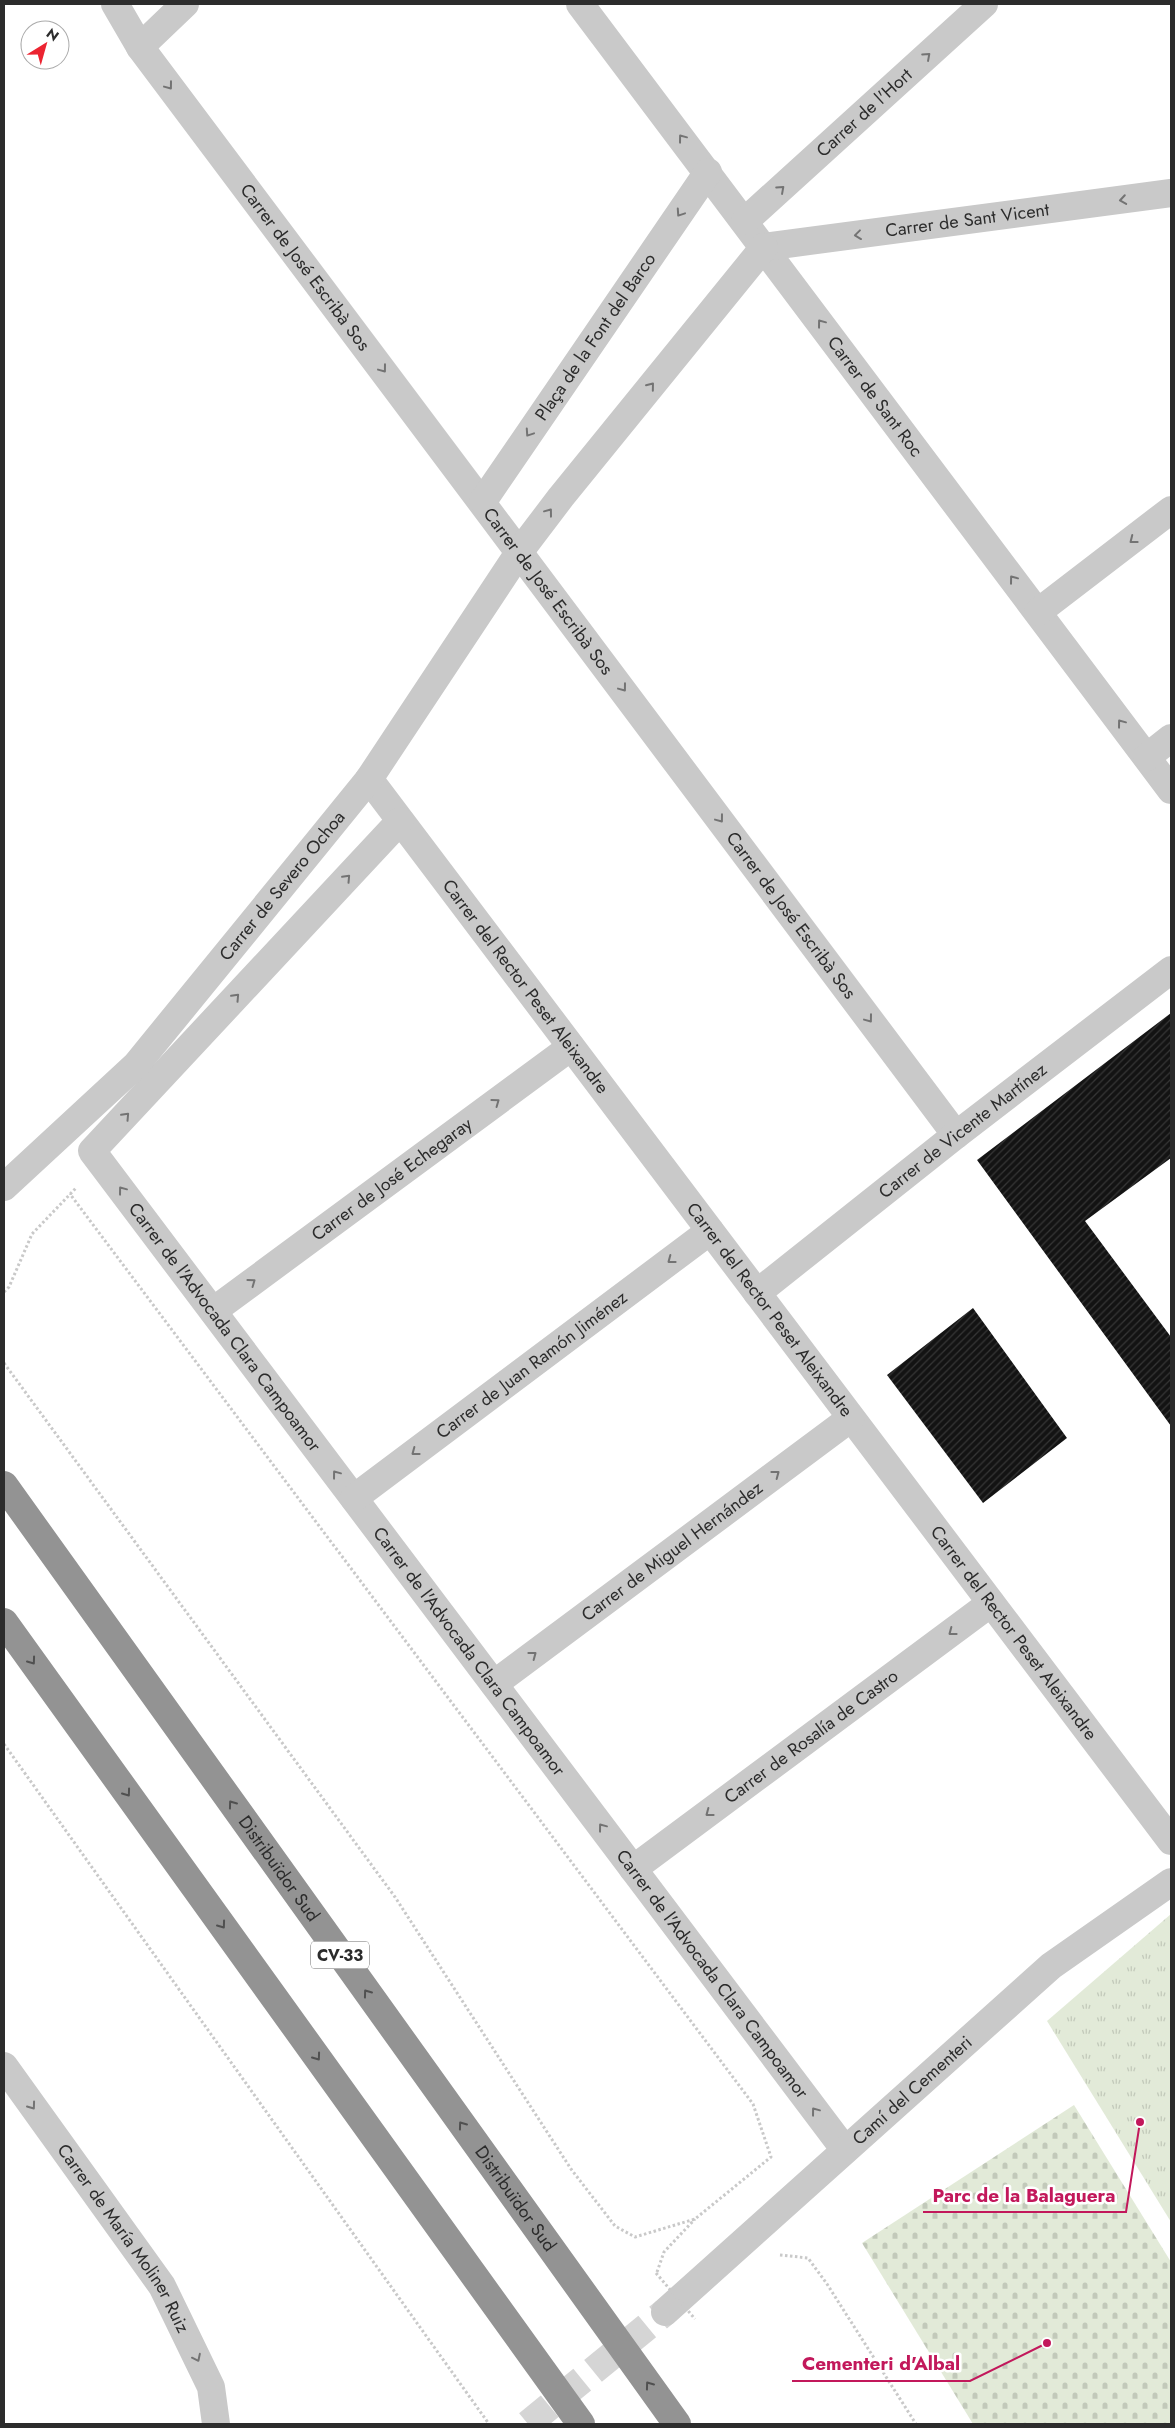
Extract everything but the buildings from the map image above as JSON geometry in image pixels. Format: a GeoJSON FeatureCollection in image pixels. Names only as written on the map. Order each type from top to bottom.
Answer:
{"type":"FeatureCollection","features":[{"type":"Feature","properties":{"kind":"highway","name":"Distribuïdor Sud"},"geometry":{"type":"LineString","coordinates":[[4,1486],[677,2424]]}},
{"type":"Feature","properties":{"kind":"highway"},"geometry":{"type":"LineString","coordinates":[[4,1622],[581,2424]]}},
{"type":"Feature","properties":{"kind":"street","name":"Carrer de José Escribà Sos"},"geometry":{"type":"LineString","coordinates":[[115,4],[140,47],[483,501],[956,1135]]}},
{"type":"Feature","properties":{"kind":"street"},"geometry":{"type":"LineString","coordinates":[[140,47],[185,4]]}},
{"type":"Feature","properties":{"kind":"street","name":"Carrer de Sant Roc"},"geometry":{"type":"LineString","coordinates":[[580,4],[1171,790]]}},
{"type":"Feature","properties":{"kind":"street","name":"Carrer de l'Hort"},"geometry":{"type":"LineString","coordinates":[[745,221],[984,4]]}},
{"type":"Feature","properties":{"kind":"street","name":"Plaça de la Font del Barco"},"geometry":{"type":"LineString","coordinates":[[483,501],[708,172]]}},
{"type":"Feature","properties":{"kind":"street","name":"Carrer de Sant Vicent"},"geometry":{"type":"LineString","coordinates":[[764,247],[1171,192]]}},
{"type":"Feature","properties":{"kind":"street"},"geometry":{"type":"LineString","coordinates":[[520,551],[561,497],[764,247]]}},
{"type":"Feature","properties":{"kind":"street"},"geometry":{"type":"LineString","coordinates":[[1038,612],[1171,510]]}},
{"type":"Feature","properties":{"kind":"street","name":"Carrer de Severo Ochoa"},"geometry":{"type":"LineString","coordinates":[[4,1187],[136,1065],[369,779],[520,551]]}},
{"type":"Feature","properties":{"kind":"street"},"geometry":{"type":"LineString","coordinates":[[1147,757],[1171,738]]}},
{"type":"Feature","properties":{"kind":"street","name":"Carrer del Rector Peset Aleixandre"},"geometry":{"type":"LineString","coordinates":[[369,779],[1171,1841]]}},
{"type":"Feature","properties":{"kind":"street","name":"Carrer de Severo Ochoa"},"geometry":{"type":"LineString","coordinates":[[92,1151],[400,821]]}},
{"type":"Feature","properties":{"kind":"street","name":"Carrer de Vicente Martínez"},"geometry":{"type":"LineString","coordinates":[[757,1293],[956,1135],[1171,970]]}},
{"type":"Feature","properties":{"kind":"street","name":"Carrer de José Echegaray"},"geometry":{"type":"LineString","coordinates":[[213,1311],[571,1047]]}},
{"type":"Feature","properties":{"kind":"street","name":"Carrer de l'Advocada Clara Campoamor"},"geometry":{"type":"LineString","coordinates":[[92,1151],[844,2150]]}},
{"type":"Feature","properties":{"kind":"street","name":"Carrer de Juan Ramón Jiménez"},"geometry":{"type":"LineString","coordinates":[[354,1498],[710,1231]]}},
{"type":"Feature","properties":{"kind":"street","name":"Carrer de Miguel Hernández"},"geometry":{"type":"LineString","coordinates":[[494,1684],[851,1418]]}},
{"type":"Feature","properties":{"kind":"street","name":"Carrer de Rosalía de Castro"},"geometry":{"type":"LineString","coordinates":[[634,1869],[991,1603]]}},
{"type":"Feature","properties":{"kind":"street","name":"Camí del Cementeri"},"geometry":{"type":"LineString","coordinates":[[666,2312],[844,2150],[1052,1966],[1171,1882]]}},
{"type":"Feature","properties":{"kind":"street","name":"Carrer de María Moliner Ruiz"},"geometry":{"type":"LineString","coordinates":[[4,2066],[162,2286],[211,2387],[216,2424]]}},
{"type":"Feature","properties":{"kind":"path"},"geometry":{"type":"LineString","coordinates":[[4,1292],[9,1287],[32,1234],[70,1194],[753,2104],[771,2157],[695,2219],[664,2252],[656,2273],[695,2319],[702,2312]]}},
{"type":"Feature","properties":{"kind":"path"},"geometry":{"type":"LineString","coordinates":[[4,1364],[395,1897],[571,2169],[615,2226],[635,2237],[695,2219]]}},
{"type":"Feature","properties":{"kind":"path"},"geometry":{"type":"LineString","coordinates":[[4,1744],[489,2424]]}},
{"type":"Feature","properties":{"kind":"path"},"geometry":{"type":"LineString","coordinates":[[772,2254],[808,2258],[827,2284],[916,2424]]}},
{"type":"Feature","properties":{"kind":"green space"},"geometry":{"type":"Polygon","coordinates":[[[1171,1914],[1171,2222],[1047,2021],[1171,1914]]]}},
{"type":"Feature","properties":{"kind":"green space"},"geometry":{"type":"Polygon","coordinates":[[[1074,2105],[1171,2262],[1171,2424],[973,2424],[862,2243],[1074,2105]]]}},
{"type":"Feature","properties":{"kind":"tunnel"},"geometry":{"type":"LineString","coordinates":[[528,2424],[665,2312]]}},
{"type":"Feature","properties":{"kind":"place","name":"Parc de la Balaguera"},"geometry":{"type":"Point","coordinates":[1140,2122]}},
{"type":"Feature","properties":{"kind":"place","name":"Cementeri d'Albal"},"geometry":{"type":"Point","coordinates":[1047,2343]}}]}
